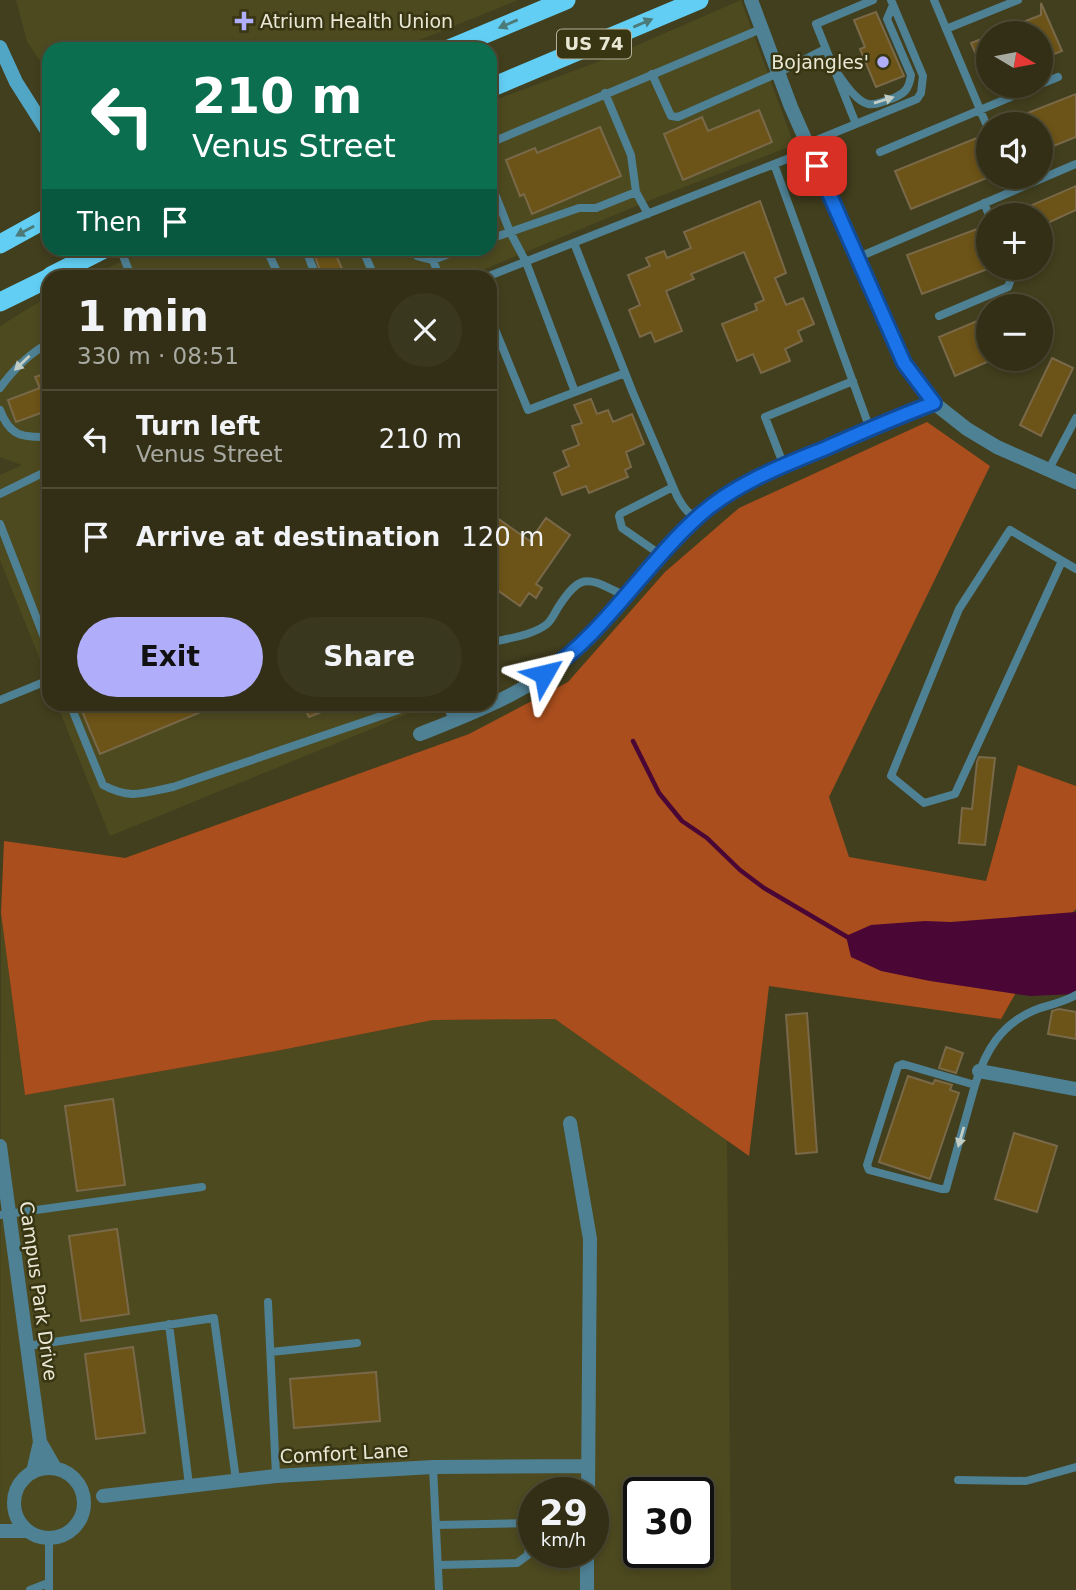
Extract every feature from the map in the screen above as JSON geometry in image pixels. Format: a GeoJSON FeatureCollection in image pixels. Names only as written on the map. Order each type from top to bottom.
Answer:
{"type":"FeatureCollection","features":[{"type":"Feature","properties":{"kind":"highway","name":"US 74"},"geometry":{"type":"LineString","coordinates":[[466,42],[566,0]]}},
{"type":"Feature","properties":{"kind":"highway","name":"US 74"},"geometry":{"type":"LineString","coordinates":[[497,85],[699,0]]}},
{"type":"Feature","properties":{"kind":"highway"},"geometry":{"type":"LineString","coordinates":[[0,244],[42,222]]}},
{"type":"Feature","properties":{"kind":"highway"},"geometry":{"type":"LineString","coordinates":[[64,270],[91,256]]}},
{"type":"Feature","properties":{"kind":"highway"},"geometry":{"type":"LineString","coordinates":[[0,302],[42,281]]}},
{"type":"Feature","properties":{"kind":"main road"},"geometry":{"type":"LineString","coordinates":[[0,47],[16,82],[42,123]]}},
{"type":"Feature","properties":{"kind":"street"},"geometry":{"type":"LineString","coordinates":[[751,0],[808,147],[904,363],[934,403],[967,429],[997,447],[1076,482]]}},
{"type":"Feature","properties":{"kind":"street"},"geometry":{"type":"LineString","coordinates":[[497,703],[559,664],[584,643],[661,555],[698,518],[731,491],[934,403]]}},
{"type":"Feature","properties":{"kind":"street"},"geometry":{"type":"LineString","coordinates":[[420,734],[479,711]]}},
{"type":"Feature","properties":{"kind":"street"},"geometry":{"type":"LineString","coordinates":[[977,1078],[1076,1089]]}},
{"type":"Feature","properties":{"kind":"street"},"geometry":{"type":"LineString","coordinates":[[570,1123],[590,1239],[588,1477]]}},
{"type":"Feature","properties":{"kind":"street","name":"Campus Park Drive"},"geometry":{"type":"LineString","coordinates":[[0,1146],[5,1214],[40,1442],[33,1472]]}},
{"type":"Feature","properties":{"kind":"street","name":"Campus Park Drive"},"geometry":{"type":"LineString","coordinates":[[40,1442],[55,1468]]}},
{"type":"Feature","properties":{"kind":"street","name":"Comfort Lane"},"geometry":{"type":"LineString","coordinates":[[55,1468],[76,1479],[82,1489],[103,1496],[276,1476],[433,1467],[588,1466]]}},
{"type":"Feature","properties":{"kind":"street"},"geometry":{"type":"LineString","coordinates":[[55,1468],[44,1468],[24,1479],[14,1500],[19,1522],[37,1537],[49,1539],[71,1532],[103,1496]]}},
{"type":"Feature","properties":{"kind":"street"},"geometry":{"type":"LineString","coordinates":[[82,1489],[85,1501],[82,1517]]}},
{"type":"Feature","properties":{"kind":"street"},"geometry":{"type":"LineString","coordinates":[[0,1531],[15,1511]]}},
{"type":"Feature","properties":{"kind":"street"},"geometry":{"type":"LineString","coordinates":[[0,1531],[27,1531]]}},
{"type":"Feature","properties":{"kind":"street"},"geometry":{"type":"LineString","coordinates":[[587,1568],[587,1590]]}},
{"type":"Feature","properties":{"kind":"lane"},"geometry":{"type":"LineString","coordinates":[[856,124],[816,24],[873,0]]}},
{"type":"Feature","properties":{"kind":"lane"},"geometry":{"type":"LineString","coordinates":[[934,0],[980,110]]}},
{"type":"Feature","properties":{"kind":"lane"},"geometry":{"type":"LineString","coordinates":[[946,29],[1018,0]]}},
{"type":"Feature","properties":{"kind":"lane"},"geometry":{"type":"LineString","coordinates":[[833,67],[867,104],[878,104],[904,93],[910,85],[911,75],[887,19],[892,2]]}},
{"type":"Feature","properties":{"kind":"lane"},"geometry":{"type":"LineString","coordinates":[[497,273],[774,164],[856,124],[917,99],[921,93],[923,76],[892,2]]}},
{"type":"Feature","properties":{"kind":"lane"},"geometry":{"type":"LineString","coordinates":[[497,140],[761,29]]}},
{"type":"Feature","properties":{"kind":"lane"},"geometry":{"type":"LineString","coordinates":[[652,74],[671,116],[678,117],[825,49]]}},
{"type":"Feature","properties":{"kind":"lane"},"geometry":{"type":"LineString","coordinates":[[1054,79],[1058,77]]}},
{"type":"Feature","properties":{"kind":"lane"},"geometry":{"type":"LineString","coordinates":[[605,93],[631,155],[636,192],[648,214]]}},
{"type":"Feature","properties":{"kind":"lane"},"geometry":{"type":"LineString","coordinates":[[880,152],[1008,98]]}},
{"type":"Feature","properties":{"kind":"lane"},"geometry":{"type":"LineString","coordinates":[[774,164],[870,429]]}},
{"type":"Feature","properties":{"kind":"lane"},"geometry":{"type":"LineString","coordinates":[[984,203],[1076,164]]}},
{"type":"Feature","properties":{"kind":"lane"},"geometry":{"type":"LineString","coordinates":[[497,237],[579,208],[596,208],[636,192]]}},
{"type":"Feature","properties":{"kind":"lane"},"geometry":{"type":"LineString","coordinates":[[497,199],[526,262],[575,392]]}},
{"type":"Feature","properties":{"kind":"lane"},"geometry":{"type":"LineString","coordinates":[[859,257],[976,206]]}},
{"type":"Feature","properties":{"kind":"lane"},"geometry":{"type":"LineString","coordinates":[[574,243],[673,487],[684,508],[698,518]]}},
{"type":"Feature","properties":{"kind":"lane"},"geometry":{"type":"LineString","coordinates":[[417,256],[433,260],[444,256]]}},
{"type":"Feature","properties":{"kind":"lane"},"geometry":{"type":"LineString","coordinates":[[433,256],[437,270]]}},
{"type":"Feature","properties":{"kind":"lane"},"geometry":{"type":"LineString","coordinates":[[939,316],[1008,287],[1012,280]]}},
{"type":"Feature","properties":{"kind":"lane"},"geometry":{"type":"LineString","coordinates":[[497,334],[528,410],[625,373]]}},
{"type":"Feature","properties":{"kind":"lane"},"geometry":{"type":"LineString","coordinates":[[0,387],[42,346]]}},
{"type":"Feature","properties":{"kind":"lane"},"geometry":{"type":"LineString","coordinates":[[784,466],[765,417],[853,382]]}},
{"type":"Feature","properties":{"kind":"lane"},"geometry":{"type":"LineString","coordinates":[[0,410],[9,428],[23,437],[42,437]]}},
{"type":"Feature","properties":{"kind":"lane"},"geometry":{"type":"LineString","coordinates":[[1049,470],[1076,418]]}},
{"type":"Feature","properties":{"kind":"lane"},"geometry":{"type":"LineString","coordinates":[[0,494],[42,473]]}},
{"type":"Feature","properties":{"kind":"lane"},"geometry":{"type":"LineString","coordinates":[[661,555],[622,528],[619,516],[620,513],[673,487]]}},
{"type":"Feature","properties":{"kind":"lane"},"geometry":{"type":"LineString","coordinates":[[0,523],[42,632]]}},
{"type":"Feature","properties":{"kind":"lane"},"geometry":{"type":"LineString","coordinates":[[1062,561],[955,794],[924,803],[891,776],[959,609],[1010,530],[1076,569]]}},
{"type":"Feature","properties":{"kind":"lane"},"geometry":{"type":"LineString","coordinates":[[497,641],[535,630],[548,623],[572,586],[582,581],[593,581],[626,596]]}},
{"type":"Feature","properties":{"kind":"lane"},"geometry":{"type":"LineString","coordinates":[[0,700],[42,683]]}},
{"type":"Feature","properties":{"kind":"lane"},"geometry":{"type":"LineString","coordinates":[[73,711],[103,785],[120,793],[138,794],[173,787],[396,711]]}},
{"type":"Feature","properties":{"kind":"lane"},"geometry":{"type":"LineString","coordinates":[[449,711],[454,722]]}},
{"type":"Feature","properties":{"kind":"lane"},"geometry":{"type":"LineString","coordinates":[[977,1078],[903,1064],[898,1066],[867,1165],[869,1170],[941,1189],[946,1188],[977,1078],[993,1041],[1002,1030],[1035,1010],[1076,995]]}},
{"type":"Feature","properties":{"kind":"lane"},"geometry":{"type":"LineString","coordinates":[[5,1214],[202,1187]]}},
{"type":"Feature","properties":{"kind":"lane"},"geometry":{"type":"LineString","coordinates":[[268,1302],[276,1476]]}},
{"type":"Feature","properties":{"kind":"lane"},"geometry":{"type":"LineString","coordinates":[[27,1346],[214,1318],[236,1480]]}},
{"type":"Feature","properties":{"kind":"lane"},"geometry":{"type":"LineString","coordinates":[[169,1324],[190,1485]]}},
{"type":"Feature","properties":{"kind":"lane"},"geometry":{"type":"LineString","coordinates":[[271,1352],[357,1343]]}},
{"type":"Feature","properties":{"kind":"lane"},"geometry":{"type":"LineString","coordinates":[[433,1467],[439,1590]]}},
{"type":"Feature","properties":{"kind":"lane"},"geometry":{"type":"LineString","coordinates":[[958,1480],[1026,1481],[1076,1467]]}},
{"type":"Feature","properties":{"kind":"lane"},"geometry":{"type":"LineString","coordinates":[[436,1525],[531,1523],[528,1555],[517,1563],[438,1565]]}},
{"type":"Feature","properties":{"kind":"lane"},"geometry":{"type":"LineString","coordinates":[[30,1590],[48,1586],[49,1539]]}},
{"type":"Feature","properties":{"kind":"shaded area","name":"Atrium Health Union"},"geometry":{"type":"Polygon","coordinates":[[[16,0],[518,0],[414,42],[42,42],[42,64],[27,41],[16,0]]]}},
{"type":"Feature","properties":{"kind":"shaded area"},"geometry":{"type":"Polygon","coordinates":[[[741,0],[794,145],[653,199],[482,270],[102,270],[136,256],[497,256],[497,99],[608,58],[741,0]]]}},
{"type":"Feature","properties":{"kind":"shaded area"},"geometry":{"type":"Polygon","coordinates":[[[42,300],[42,665],[0,560],[0,475],[22,465],[0,457],[0,326],[42,300]]]}},
{"type":"Feature","properties":{"kind":"shaded area"},"geometry":{"type":"Polygon","coordinates":[[[927,422],[990,466],[829,797],[849,857],[986,881],[1018,765],[1076,786],[1076,909],[1047,938],[1001,1019],[769,986],[749,1156],[555,1019],[433,1020],[276,1051],[25,1095],[1,913],[4,841],[125,858],[469,734],[568,682],[665,572],[739,508],[927,422]]]}},
{"type":"Feature","properties":{"kind":"shaded area"},"geometry":{"type":"Polygon","coordinates":[[[60,711],[415,711],[110,836],[60,711]]]}},
{"type":"Feature","properties":{"kind":"shaded area"},"geometry":{"type":"Polygon","coordinates":[[[1076,912],[1076,994],[1030,996],[881,971],[851,957],[846,936],[871,925],[1076,912]]]}},
{"type":"Feature","properties":{"kind":"shaded area"},"geometry":{"type":"Polygon","coordinates":[[[1,913],[25,1095],[276,1051],[433,1020],[555,1019],[727,1140],[731,1590],[0,1590],[1,913]]]}},
{"type":"Feature","properties":{"kind":"building"},"geometry":{"type":"Polygon","coordinates":[[[1041,3],[1049,21],[1026,21],[1041,15],[1041,3]]]}},
{"type":"Feature","properties":{"kind":"building","name":"Bojangles'"},"geometry":{"type":"Polygon","coordinates":[[[876,12],[904,76],[876,87],[860,49],[865,47],[854,20],[876,12]]]}},
{"type":"Feature","properties":{"kind":"building"},"geometry":{"type":"Polygon","coordinates":[[[1054,33],[1062,51],[1054,54],[1054,33]]]}},
{"type":"Feature","properties":{"kind":"building"},"geometry":{"type":"Polygon","coordinates":[[[976,41],[976,54],[971,43],[976,41]]]}},
{"type":"Feature","properties":{"kind":"building"},"geometry":{"type":"Polygon","coordinates":[[[1076,94],[1076,137],[1053,146],[1053,112],[1030,112],[1076,94]]]}},
{"type":"Feature","properties":{"kind":"building"},"geometry":{"type":"Polygon","coordinates":[[[759,110],[772,142],[683,180],[664,134],[702,117],[708,131],[759,110]]]}},
{"type":"Feature","properties":{"kind":"building"},"geometry":{"type":"Polygon","coordinates":[[[600,127],[621,176],[532,214],[524,194],[520,196],[506,160],[535,148],[537,153],[600,127]]]}},
{"type":"Feature","properties":{"kind":"building"},"geometry":{"type":"Polygon","coordinates":[[[976,138],[976,182],[911,209],[895,171],[976,138]]]}},
{"type":"Feature","properties":{"kind":"building"},"geometry":{"type":"Polygon","coordinates":[[[1076,186],[1076,210],[1053,221],[1053,203],[1037,203],[1076,186]]]}},
{"type":"Feature","properties":{"kind":"building"},"geometry":{"type":"Polygon","coordinates":[[[760,201],[786,273],[775,278],[786,305],[803,298],[814,324],[798,331],[802,341],[785,349],[790,361],[761,373],[753,354],[737,361],[722,324],[757,310],[755,304],[764,300],[744,252],[691,274],[694,279],[666,291],[682,331],[655,342],[651,332],[640,337],[629,310],[640,305],[628,275],[650,266],[646,258],[664,251],[667,258],[691,248],[684,232],[760,201]]]}},
{"type":"Feature","properties":{"kind":"building"},"geometry":{"type":"Polygon","coordinates":[[[976,229],[976,273],[922,294],[907,255],[976,229]]]}},
{"type":"Feature","properties":{"kind":"building"},"geometry":{"type":"Polygon","coordinates":[[[315,256],[336,256],[342,270],[320,270],[315,256]]]}},
{"type":"Feature","properties":{"kind":"building"},"geometry":{"type":"Polygon","coordinates":[[[976,321],[976,367],[955,376],[939,337],[976,321]]]}},
{"type":"Feature","properties":{"kind":"building"},"geometry":{"type":"Polygon","coordinates":[[[1053,358],[1073,368],[1041,436],[1020,425],[1046,371],[1053,371],[1053,358]]]}},
{"type":"Feature","properties":{"kind":"building"},"geometry":{"type":"Polygon","coordinates":[[[42,374],[42,413],[16,422],[8,400],[40,388],[35,377],[42,374]]]}},
{"type":"Feature","properties":{"kind":"building"},"geometry":{"type":"Polygon","coordinates":[[[591,399],[597,414],[608,410],[613,422],[632,414],[644,444],[626,452],[631,467],[625,470],[628,477],[589,493],[586,486],[562,495],[554,473],[569,466],[563,451],[579,445],[572,426],[582,423],[574,405],[591,399]]]}},
{"type":"Feature","properties":{"kind":"building"},"geometry":{"type":"Polygon","coordinates":[[[497,518],[530,541],[546,518],[570,535],[536,584],[542,588],[536,598],[529,593],[520,606],[497,590],[497,518]]]}},
{"type":"Feature","properties":{"kind":"building"},"geometry":{"type":"Polygon","coordinates":[[[82,711],[203,711],[100,754],[82,711]]]}},
{"type":"Feature","properties":{"kind":"building"},"geometry":{"type":"Polygon","coordinates":[[[306,711],[324,711],[309,717],[306,711]]]}},
{"type":"Feature","properties":{"kind":"building"},"geometry":{"type":"Polygon","coordinates":[[[979,757],[995,758],[985,845],[959,843],[962,808],[972,809],[979,757]]]}},
{"type":"Feature","properties":{"kind":"building"},"geometry":{"type":"Polygon","coordinates":[[[1059,1009],[1076,1012],[1076,1039],[1048,1034],[1052,1011],[1059,1009]]]}},
{"type":"Feature","properties":{"kind":"building"},"geometry":{"type":"Polygon","coordinates":[[[807,1013],[817,1152],[796,1154],[786,1015],[807,1013]]]}},
{"type":"Feature","properties":{"kind":"building"},"geometry":{"type":"Polygon","coordinates":[[[946,1047],[963,1053],[956,1073],[939,1068],[946,1047]]]}},
{"type":"Feature","properties":{"kind":"building"},"geometry":{"type":"Polygon","coordinates":[[[908,1076],[933,1084],[935,1080],[952,1085],[950,1090],[959,1093],[930,1179],[879,1162],[908,1076]]]}},
{"type":"Feature","properties":{"kind":"building"},"geometry":{"type":"Polygon","coordinates":[[[113,1099],[125,1185],[77,1191],[65,1106],[113,1099]]]}},
{"type":"Feature","properties":{"kind":"building"},"geometry":{"type":"Polygon","coordinates":[[[1014,1133],[1057,1146],[1037,1212],[995,1199],[1014,1133]]]}},
{"type":"Feature","properties":{"kind":"building"},"geometry":{"type":"Polygon","coordinates":[[[117,1229],[129,1314],[81,1321],[69,1236],[117,1229]]]}},
{"type":"Feature","properties":{"kind":"building"},"geometry":{"type":"Polygon","coordinates":[[[133,1347],[145,1433],[96,1439],[85,1354],[133,1347]]]}},
{"type":"Feature","properties":{"kind":"building"},"geometry":{"type":"Polygon","coordinates":[[[376,1372],[380,1421],[294,1428],[290,1379],[376,1372]]]}},
{"type":"Feature","properties":{"kind":"waterway"},"geometry":{"type":"LineString","coordinates":[[633,741],[659,793],[682,821],[707,838],[740,870],[764,888],[849,938]]}},
{"type":"Feature","properties":{"kind":"place","name":"Atrium Health Union"},"geometry":{"type":"Point","coordinates":[244,21]}},
{"type":"Feature","properties":{"kind":"place","name":"Bojangles'"},"geometry":{"type":"Point","coordinates":[883,62]}},
{"type":"Feature","properties":{"kind":"route"},"geometry":{"type":"LineString","coordinates":[[544,674],[584,643],[661,555],[701,515],[731,491],[789,463],[934,403],[904,363],[817,166]]}}]}
